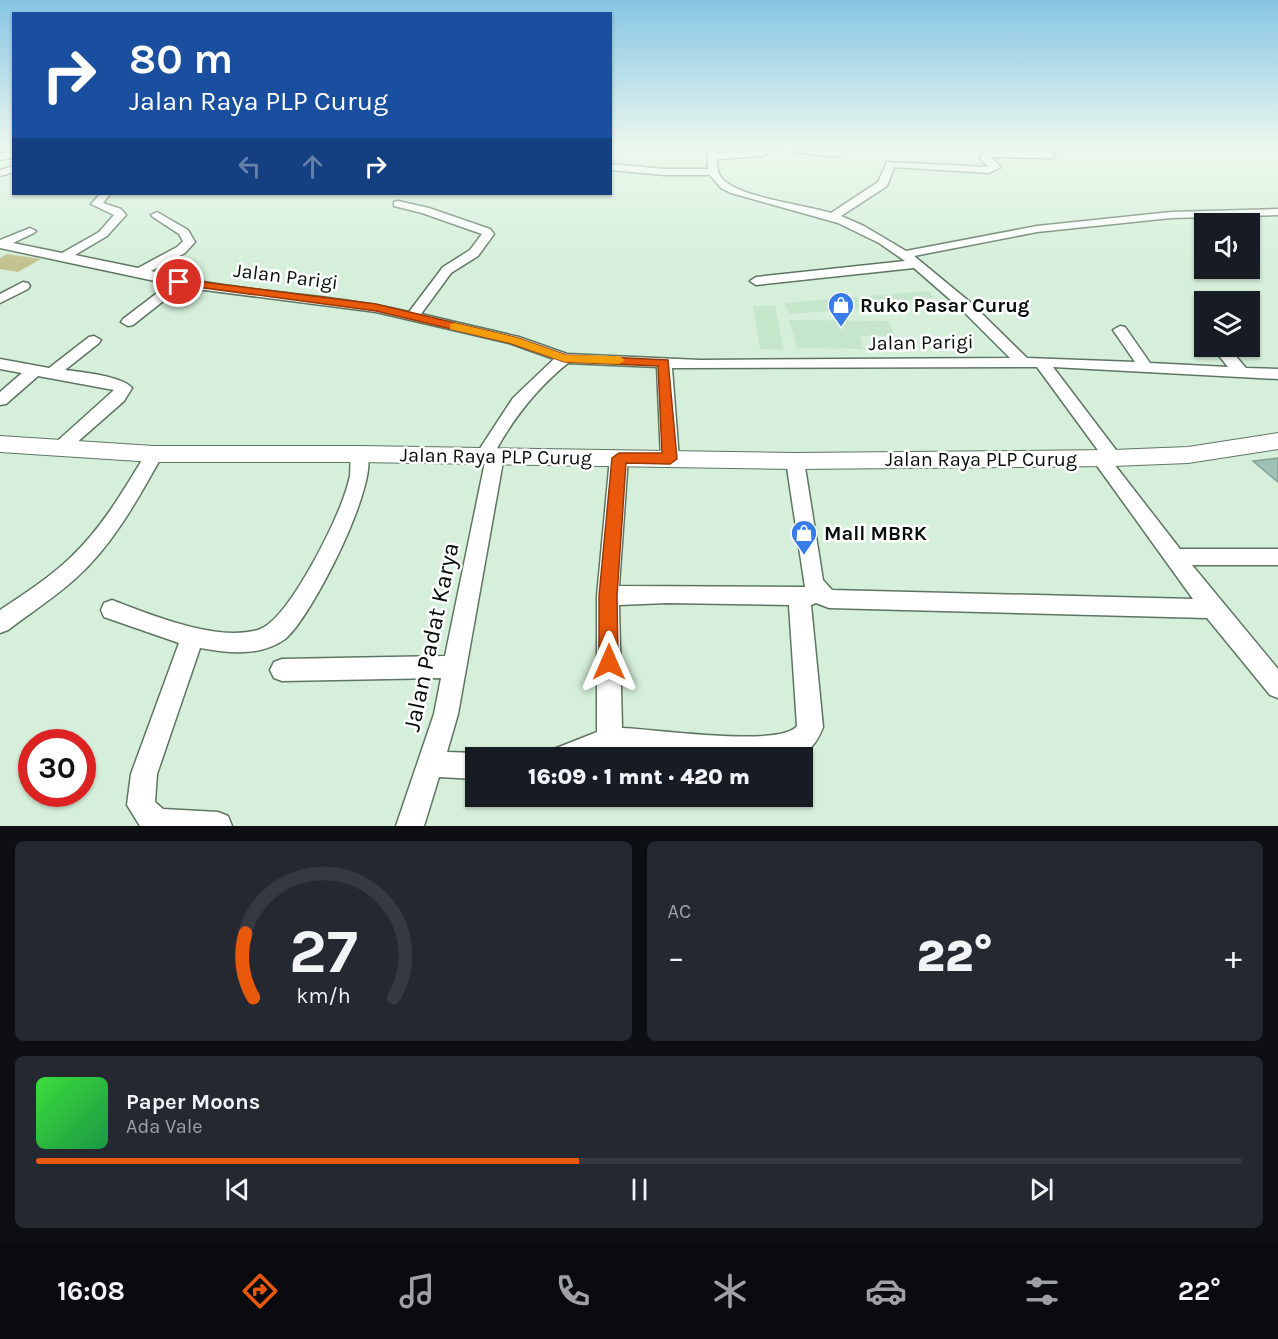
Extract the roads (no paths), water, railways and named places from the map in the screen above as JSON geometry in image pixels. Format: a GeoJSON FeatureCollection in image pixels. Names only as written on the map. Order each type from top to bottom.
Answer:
{"type":"FeatureCollection","features":[{"type":"Feature","properties":{"kind":"main road","name":"Jalan Raya PLP Curug"},"geometry":{"type":"LineString","coordinates":[[0,444],[154,454],[360,454],[795,461],[1107,458],[1188,455],[1275,445]]}},
{"type":"Feature","properties":{"kind":"street"},"geometry":{"type":"LineString","coordinates":[[730,188],[832,217],[861,229],[916,264],[962,303],[1023,362]]}},
{"type":"Feature","properties":{"kind":"street"},"geometry":{"type":"LineString","coordinates":[[832,217],[878,188]]}},
{"type":"Feature","properties":{"kind":"street"},"geometry":{"type":"LineString","coordinates":[[65,256],[103,234],[120,215],[117,211],[96,204],[104,195]]}},
{"type":"Feature","properties":{"kind":"street"},"geometry":{"type":"LineString","coordinates":[[398,204],[425,210],[486,231],[488,234],[474,253],[447,270],[412,316]]}},
{"type":"Feature","properties":{"kind":"street"},"geometry":{"type":"LineString","coordinates":[[902,255],[1038,229],[1171,215],[1278,212]]}},
{"type":"Feature","properties":{"kind":"street"},"geometry":{"type":"LineString","coordinates":[[140,272],[181,250],[189,242],[184,232],[157,215]]}},
{"type":"Feature","properties":{"kind":"street"},"geometry":{"type":"LineString","coordinates":[[1,244],[30,231]]}},
{"type":"Feature","properties":{"kind":"street","name":"Jalan Parigi"},"geometry":{"type":"LineString","coordinates":[[1,244],[179,282],[232,291],[352,304],[412,316],[514,340],[565,358],[664,363],[769,364],[1041,362],[1276,375]]}},
{"type":"Feature","properties":{"kind":"street"},"geometry":{"type":"LineString","coordinates":[[756,281],[916,264]]}},
{"type":"Feature","properties":{"kind":"street"},"geometry":{"type":"LineString","coordinates":[[128,322],[179,282]]}},
{"type":"Feature","properties":{"kind":"street"},"geometry":{"type":"LineString","coordinates":[[0,299],[23,286]]}},
{"type":"Feature","properties":{"kind":"street"},"geometry":{"type":"LineString","coordinates":[[1120,330],[1145,366]]}},
{"type":"Feature","properties":{"kind":"street"},"geometry":{"type":"LineString","coordinates":[[52,373],[94,340]]}},
{"type":"Feature","properties":{"kind":"street"},"geometry":{"type":"LineString","coordinates":[[1228,357],[1241,372]]}},
{"type":"Feature","properties":{"kind":"street"},"geometry":{"type":"LineString","coordinates":[[490,456],[500,426],[514,406],[543,376],[565,358]]}},
{"type":"Feature","properties":{"kind":"street"},"geometry":{"type":"LineString","coordinates":[[1041,362],[1175,557],[1213,609],[1278,687]]}},
{"type":"Feature","properties":{"kind":"street"},"geometry":{"type":"LineString","coordinates":[[664,363],[670,459]]}},
{"type":"Feature","properties":{"kind":"street"},"geometry":{"type":"LineString","coordinates":[[0,364],[33,372],[107,382],[124,388],[118,397],[60,448]]}},
{"type":"Feature","properties":{"kind":"street"},"geometry":{"type":"LineString","coordinates":[[0,400],[33,372]]}},
{"type":"Feature","properties":{"kind":"street"},"geometry":{"type":"LineString","coordinates":[[0,623],[76,565],[110,523],[154,454]]}},
{"type":"Feature","properties":{"kind":"street"},"geometry":{"type":"LineString","coordinates":[[112,610],[193,636],[241,643],[258,641],[273,635],[285,625],[336,536],[358,481],[360,454]]}},
{"type":"Feature","properties":{"kind":"street","name":"Jalan Padat Karya"},"geometry":{"type":"LineString","coordinates":[[410,826],[446,714],[490,456]]}},
{"type":"Feature","properties":{"kind":"street"},"geometry":{"type":"LineString","coordinates":[[610,742],[608,596],[619,458]]}},
{"type":"Feature","properties":{"kind":"street"},"geometry":{"type":"LineString","coordinates":[[595,747],[610,742],[658,741],[762,750],[801,742],[807,735],[810,727],[813,582],[795,461]]}},
{"type":"Feature","properties":{"kind":"street"},"geometry":{"type":"LineString","coordinates":[[1175,557],[1276,557]]}},
{"type":"Feature","properties":{"kind":"street"},"geometry":{"type":"LineString","coordinates":[[608,596],[667,594],[811,596],[829,599],[1213,609]]}},
{"type":"Feature","properties":{"kind":"street"},"geometry":{"type":"LineString","coordinates":[[193,636],[144,774],[141,805],[157,823],[218,826]]}},
{"type":"Feature","properties":{"kind":"street"},"geometry":{"type":"LineString","coordinates":[[282,670],[455,667]]}},
{"type":"Feature","properties":{"kind":"street"},"geometry":{"type":"LineString","coordinates":[[430,764],[465,766]]}},
{"type":"Feature","properties":{"kind":"place","name":"Ruko Pasar Curug"},"geometry":{"type":"Point","coordinates":[841,328]}},
{"type":"Feature","properties":{"kind":"place","name":"Mall MBRK"},"geometry":{"type":"Point","coordinates":[804,556]}}]}
